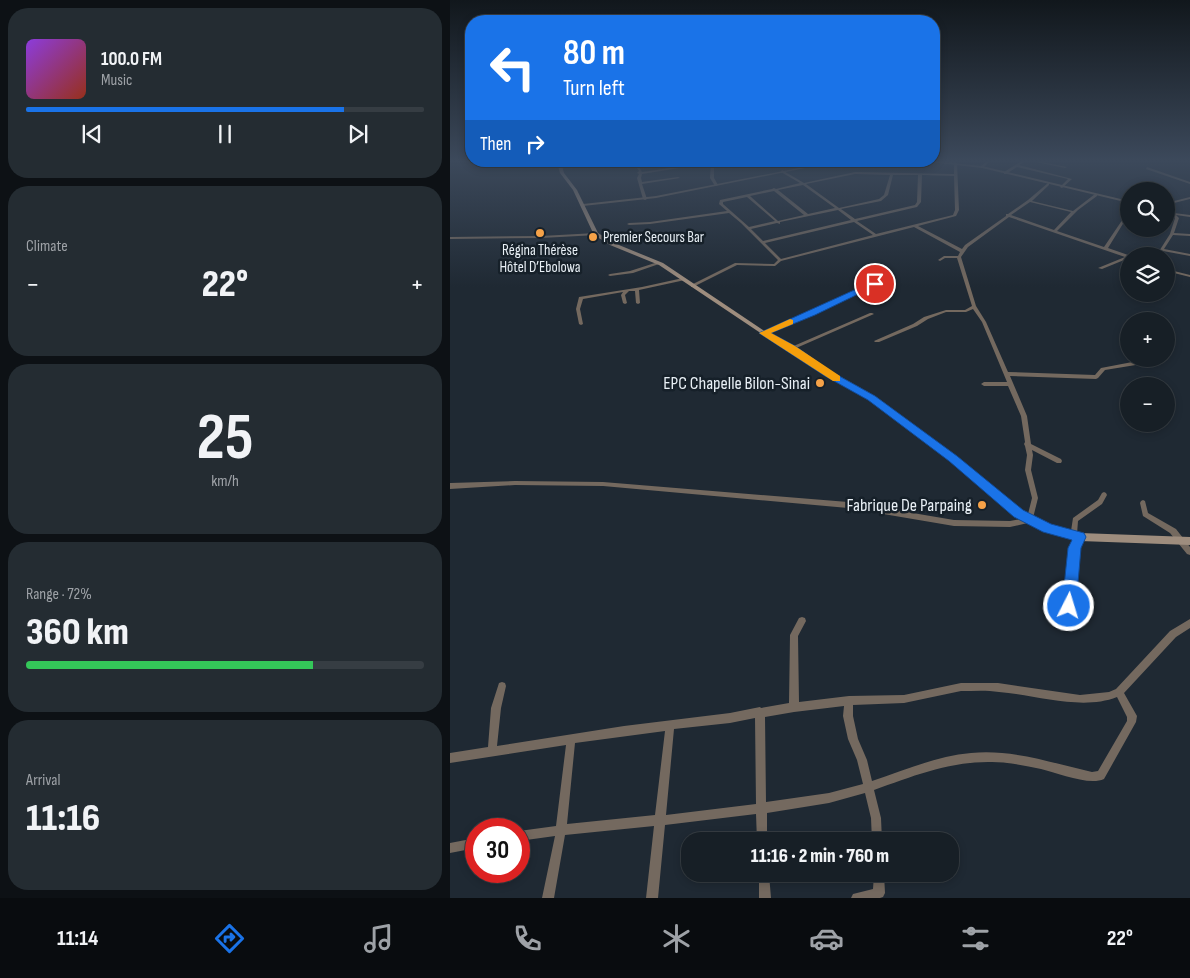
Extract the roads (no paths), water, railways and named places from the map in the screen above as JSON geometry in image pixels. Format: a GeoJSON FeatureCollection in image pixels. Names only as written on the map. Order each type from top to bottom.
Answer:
{"type":"FeatureCollection","features":[{"type":"Feature","properties":{"kind":"main road"},"geometry":{"type":"LineString","coordinates":[[583,205],[596,234],[612,244],[658,263],[764,333],[792,348],[829,374],[872,398],[953,458],[1018,513],[1030,520],[1048,528],[1080,537],[1186,541]]}},
{"type":"Feature","properties":{"kind":"street"},"geometry":{"type":"LineString","coordinates":[[583,205],[594,204]]}},
{"type":"Feature","properties":{"kind":"street"},"geometry":{"type":"LineString","coordinates":[[721,204],[749,228],[769,251],[780,260]]}},
{"type":"Feature","properties":{"kind":"street"},"geometry":{"type":"LineString","coordinates":[[758,204],[779,222]]}},
{"type":"Feature","properties":{"kind":"street"},"geometry":{"type":"LineString","coordinates":[[793,204],[808,216]]}},
{"type":"Feature","properties":{"kind":"street"},"geometry":{"type":"LineString","coordinates":[[828,204],[876,236]]}},
{"type":"Feature","properties":{"kind":"street"},"geometry":{"type":"LineString","coordinates":[[749,228],[861,204]]}},
{"type":"Feature","properties":{"kind":"street"},"geometry":{"type":"LineString","coordinates":[[763,242],[916,206],[918,204]]}},
{"type":"Feature","properties":{"kind":"street"},"geometry":{"type":"LineString","coordinates":[[694,286],[736,264],[775,265],[780,260],[956,215],[956,204]]}},
{"type":"Feature","properties":{"kind":"street"},"geometry":{"type":"LineString","coordinates":[[450,486],[515,483],[603,484],[848,505],[954,523],[1010,524],[1030,520],[1035,498],[1028,470],[1030,455],[1024,416],[984,322],[974,306],[959,257],[962,251],[1007,215],[1024,204]]}},
{"type":"Feature","properties":{"kind":"street"},"geometry":{"type":"LineString","coordinates":[[1041,204],[1074,212]]}},
{"type":"Feature","properties":{"kind":"street"},"geometry":{"type":"LineString","coordinates":[[1055,231],[1084,204]]}},
{"type":"Feature","properties":{"kind":"street"},"geometry":{"type":"LineString","coordinates":[[629,224],[650,223],[729,212]]}},
{"type":"Feature","properties":{"kind":"street"},"geometry":{"type":"LineString","coordinates":[[1007,215],[1120,254]]}},
{"type":"Feature","properties":{"kind":"street"},"geometry":{"type":"LineString","coordinates":[[1175,215],[1190,216]]}},
{"type":"Feature","properties":{"kind":"street"},"geometry":{"type":"LineString","coordinates":[[1175,224],[1177,218],[1183,216]]}},
{"type":"Feature","properties":{"kind":"street"},"geometry":{"type":"LineString","coordinates":[[1106,248],[1120,225]]}},
{"type":"Feature","properties":{"kind":"street"},"geometry":{"type":"LineString","coordinates":[[915,226],[962,251]]}},
{"type":"Feature","properties":{"kind":"street"},"geometry":{"type":"LineString","coordinates":[[450,238],[596,234]]}},
{"type":"Feature","properties":{"kind":"street"},"geometry":{"type":"LineString","coordinates":[[1175,234],[1190,235]]}},
{"type":"Feature","properties":{"kind":"street"},"geometry":{"type":"LineString","coordinates":[[1175,252],[1190,255]]}},
{"type":"Feature","properties":{"kind":"street"},"geometry":{"type":"LineString","coordinates":[[940,260],[959,257]]}},
{"type":"Feature","properties":{"kind":"street"},"geometry":{"type":"LineString","coordinates":[[1100,268],[1120,260]]}},
{"type":"Feature","properties":{"kind":"street"},"geometry":{"type":"LineString","coordinates":[[610,275],[631,272],[658,263]]}},
{"type":"Feature","properties":{"kind":"street"},"geometry":{"type":"LineString","coordinates":[[1175,272],[1190,276]]}},
{"type":"Feature","properties":{"kind":"street"},"geometry":{"type":"LineString","coordinates":[[581,324],[578,309],[581,298],[627,291],[683,279]]}},
{"type":"Feature","properties":{"kind":"street"},"geometry":{"type":"LineString","coordinates":[[764,333],[875,284]]}},
{"type":"Feature","properties":{"kind":"street"},"geometry":{"type":"LineString","coordinates":[[637,289],[638,303]]}},
{"type":"Feature","properties":{"kind":"street"},"geometry":{"type":"LineString","coordinates":[[625,303],[623,295],[627,291]]}},
{"type":"Feature","properties":{"kind":"street"},"geometry":{"type":"LineString","coordinates":[[877,341],[915,325],[926,318],[946,311],[966,311],[974,306]]}},
{"type":"Feature","properties":{"kind":"street"},"geometry":{"type":"LineString","coordinates":[[792,348],[872,314]]}},
{"type":"Feature","properties":{"kind":"street"},"geometry":{"type":"LineString","coordinates":[[1006,374],[1096,377],[1103,369],[1120,366]]}},
{"type":"Feature","properties":{"kind":"street"},"geometry":{"type":"LineString","coordinates":[[984,384],[1010,384]]}},
{"type":"Feature","properties":{"kind":"street"},"geometry":{"type":"LineString","coordinates":[[1027,444],[1059,461]]}},
{"type":"Feature","properties":{"kind":"street"},"geometry":{"type":"LineString","coordinates":[[1071,534],[1074,532],[1075,520],[1100,502],[1104,495]]}},
{"type":"Feature","properties":{"kind":"street"},"geometry":{"type":"LineString","coordinates":[[1143,503],[1145,514],[1186,541],[1190,552]]}},
{"type":"Feature","properties":{"kind":"street"},"geometry":{"type":"LineString","coordinates":[[1069,606],[1074,548],[1080,537]]}},
{"type":"Feature","properties":{"kind":"street"},"geometry":{"type":"LineString","coordinates":[[794,707],[794,635],[802,621]]}},
{"type":"Feature","properties":{"kind":"street"},"geometry":{"type":"LineString","coordinates":[[450,758],[794,707],[904,698],[961,687],[998,687],[1080,699],[1109,696],[1119,692],[1173,634],[1190,624]]}},
{"type":"Feature","properties":{"kind":"street"},"geometry":{"type":"LineString","coordinates":[[492,752],[496,708],[502,686]]}},
{"type":"Feature","properties":{"kind":"street"},"geometry":{"type":"LineString","coordinates":[[530,834],[760,809],[838,796],[920,768],[960,759],[992,757],[1092,777],[1101,776],[1131,722],[1132,716],[1119,692]]}},
{"type":"Feature","properties":{"kind":"street"},"geometry":{"type":"LineString","coordinates":[[849,701],[848,716],[853,740],[862,760],[876,818],[877,832]]}},
{"type":"Feature","properties":{"kind":"street"},"geometry":{"type":"LineString","coordinates":[[760,712],[761,832]]}},
{"type":"Feature","properties":{"kind":"street"},"geometry":{"type":"LineString","coordinates":[[652,898],[670,725]]}},
{"type":"Feature","properties":{"kind":"street"},"geometry":{"type":"LineString","coordinates":[[548,898],[561,830],[571,739]]}},
{"type":"Feature","properties":{"kind":"street"},"geometry":{"type":"LineString","coordinates":[[450,848],[465,845]]}},
{"type":"Feature","properties":{"kind":"street"},"geometry":{"type":"LineString","coordinates":[[764,882],[765,898]]}},
{"type":"Feature","properties":{"kind":"street"},"geometry":{"type":"LineString","coordinates":[[857,898],[879,893],[879,882]]}},
{"type":"Feature","properties":{"kind":"place","name":"Régina Thérèse Hôtel D’Ebolowa"},"geometry":{"type":"Point","coordinates":[540,233]}},
{"type":"Feature","properties":{"kind":"place","name":"Premier Secours Bar"},"geometry":{"type":"Point","coordinates":[593,237]}},
{"type":"Feature","properties":{"kind":"place","name":"EPC Chapelle Bilon-Sinai"},"geometry":{"type":"Point","coordinates":[820,383]}},
{"type":"Feature","properties":{"kind":"place","name":"Fabrique De Parpaing"},"geometry":{"type":"Point","coordinates":[982,505]}}]}
